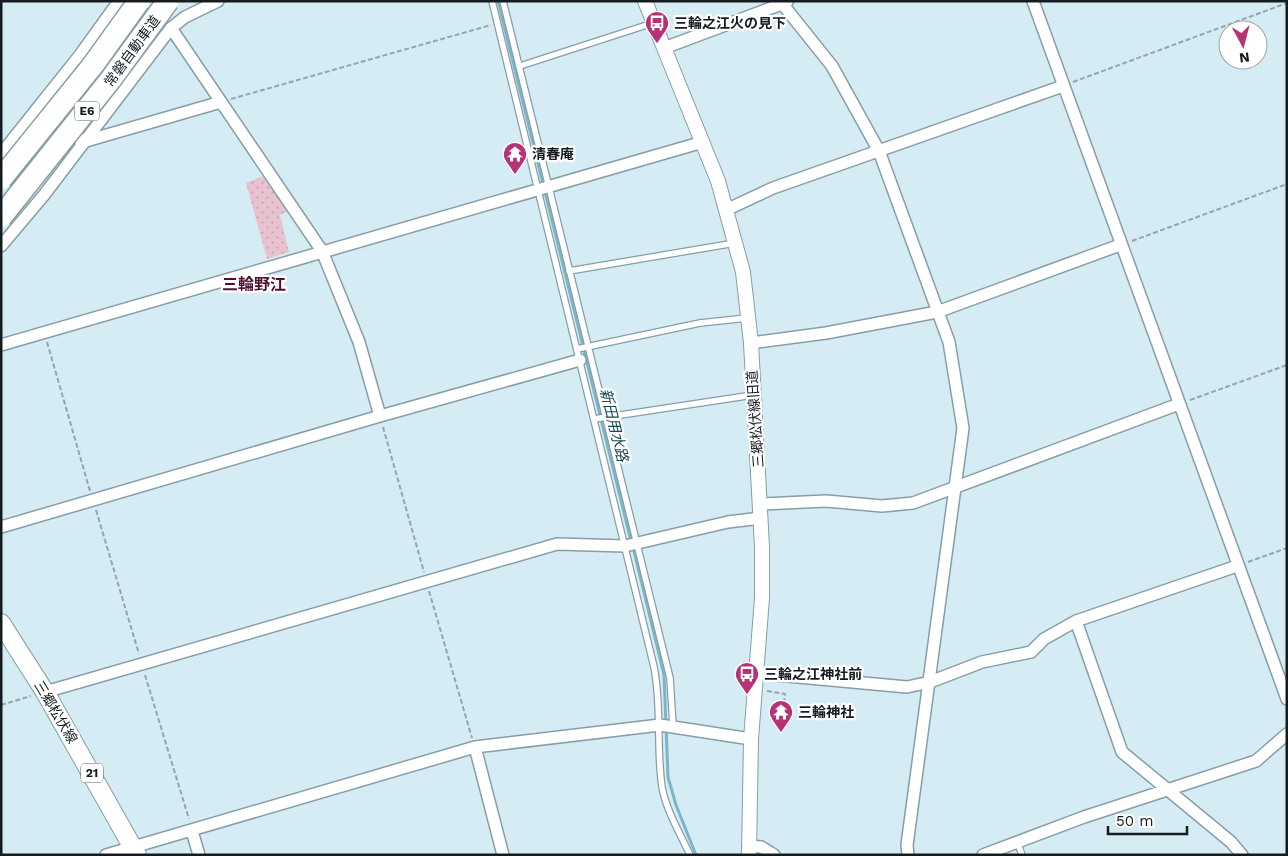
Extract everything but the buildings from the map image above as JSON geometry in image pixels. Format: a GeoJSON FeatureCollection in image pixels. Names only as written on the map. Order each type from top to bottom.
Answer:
{"type":"FeatureCollection","features":[{"type":"Feature","properties":{"kind":"highway","name":"常磐自動車道"},"geometry":{"type":"LineString","coordinates":[[1,179],[92,65],[139,1]]}},
{"type":"Feature","properties":{"kind":"highway","name":"常磐自動車道"},"geometry":{"type":"LineString","coordinates":[[1,217],[112,79],[168,1]]}},
{"type":"Feature","properties":{"kind":"main road","name":"三郷松伏線"},"geometry":{"type":"LineString","coordinates":[[1,623],[45,692],[135,851]]}},
{"type":"Feature","properties":{"kind":"street"},"geometry":{"type":"LineString","coordinates":[[1,154],[120,1],[169,32],[221,102],[322,252],[359,342],[380,416]]}},
{"type":"Feature","properties":{"kind":"street"},"geometry":{"type":"LineString","coordinates":[[1,246],[86,141],[169,32],[185,17],[218,1]]}},
{"type":"Feature","properties":{"kind":"street","name":"三郷松伏線旧道"},"geometry":{"type":"LineString","coordinates":[[645,1],[703,142],[728,209],[743,272],[750,343],[761,511],[762,591],[751,740],[748,850]]}},
{"type":"Feature","properties":{"kind":"street"},"geometry":{"type":"LineString","coordinates":[[1033,1],[1120,245],[1287,699]]}},
{"type":"Feature","properties":{"kind":"street"},"geometry":{"type":"LineString","coordinates":[[664,48],[783,2],[832,66],[879,151],[895,189],[936,312],[949,342],[963,428],[907,845],[908,855]]}},
{"type":"Feature","properties":{"kind":"street"},"geometry":{"type":"LineString","coordinates":[[728,209],[773,188],[1063,86]]}},
{"type":"Feature","properties":{"kind":"street"},"geometry":{"type":"LineString","coordinates":[[37,110],[79,139],[86,141],[221,102]]}},
{"type":"Feature","properties":{"kind":"street"},"geometry":{"type":"LineString","coordinates":[[1,345],[703,142]]}},
{"type":"Feature","properties":{"kind":"street"},"geometry":{"type":"LineString","coordinates":[[750,343],[826,333],[936,312],[1120,245]]}},
{"type":"Feature","properties":{"kind":"street"},"geometry":{"type":"LineString","coordinates":[[1,527],[380,416],[578,355]]}},
{"type":"Feature","properties":{"kind":"street"},"geometry":{"type":"LineString","coordinates":[[45,692],[557,544],[625,546],[728,522],[761,511],[826,501],[882,506],[912,503],[1179,404]]}},
{"type":"Feature","properties":{"kind":"street"},"geometry":{"type":"LineString","coordinates":[[755,673],[906,687],[930,682],[982,662],[1031,652],[1044,639],[1076,621],[1237,566]]}},
{"type":"Feature","properties":{"kind":"street"},"geometry":{"type":"LineString","coordinates":[[1076,621],[1122,752],[1231,842],[1242,855]]}},
{"type":"Feature","properties":{"kind":"street"},"geometry":{"type":"LineString","coordinates":[[106,855],[135,851],[305,795],[475,747],[660,725],[751,740]]}},
{"type":"Feature","properties":{"kind":"street"},"geometry":{"type":"LineString","coordinates":[[982,855],[1166,789],[1256,761],[1287,734]]}},
{"type":"Feature","properties":{"kind":"street"},"geometry":{"type":"LineString","coordinates":[[475,747],[503,855]]}},
{"type":"Feature","properties":{"kind":"street"},"geometry":{"type":"LineString","coordinates":[[192,831],[199,855]]}},
{"type":"Feature","properties":{"kind":"street"},"geometry":{"type":"LineString","coordinates":[[748,850],[761,847],[774,855]]}},
{"type":"Feature","properties":{"kind":"lane"},"geometry":{"type":"LineString","coordinates":[[492,1],[590,347],[670,678],[673,726]]}},
{"type":"Feature","properties":{"kind":"lane"},"geometry":{"type":"LineString","coordinates":[[503,1],[520,66],[578,355],[654,667],[660,698],[659,757],[662,788],[665,800],[690,855]]}},
{"type":"Feature","properties":{"kind":"lane"},"geometry":{"type":"LineString","coordinates":[[520,66],[653,22]]}},
{"type":"Feature","properties":{"kind":"lane"},"geometry":{"type":"LineString","coordinates":[[569,270],[737,242]]}},
{"type":"Feature","properties":{"kind":"lane"},"geometry":{"type":"LineString","coordinates":[[578,355],[590,347],[700,323],[748,318]]}},
{"type":"Feature","properties":{"kind":"lane"},"geometry":{"type":"LineString","coordinates":[[594,419],[753,395]]}},
{"type":"Feature","properties":{"kind":"lane"},"geometry":{"type":"LineString","coordinates":[[609,477],[620,475]]}},
{"type":"Feature","properties":{"kind":"lane"},"geometry":{"type":"LineString","coordinates":[[1017,841],[1022,855]]}},
{"type":"Feature","properties":{"kind":"path"},"geometry":{"type":"LineString","coordinates":[[1063,86],[1287,4]]}},
{"type":"Feature","properties":{"kind":"path"},"geometry":{"type":"LineString","coordinates":[[221,102],[497,23]]}},
{"type":"Feature","properties":{"kind":"path"},"geometry":{"type":"LineString","coordinates":[[1120,245],[1287,184]]}},
{"type":"Feature","properties":{"kind":"path"},"geometry":{"type":"LineString","coordinates":[[44,333],[142,664],[180,783],[192,831]]}},
{"type":"Feature","properties":{"kind":"path"},"geometry":{"type":"LineString","coordinates":[[1179,404],[1287,365]]}},
{"type":"Feature","properties":{"kind":"path"},"geometry":{"type":"LineString","coordinates":[[1237,566],[1287,548]]}},
{"type":"Feature","properties":{"kind":"path"},"geometry":{"type":"LineString","coordinates":[[754,689],[785,694],[782,720]]}},
{"type":"Feature","properties":{"kind":"path"},"geometry":{"type":"LineString","coordinates":[[1,705],[45,692]]}},
{"type":"Feature","properties":{"kind":"shaded area"},"geometry":{"type":"Polygon","coordinates":[[[266,175],[288,211],[280,215],[289,252],[267,259],[246,183],[266,175]]]}},
{"type":"Feature","properties":{"kind":"waterway","name":"新田用水路"},"geometry":{"type":"LineString","coordinates":[[498,1],[631,541]]}},
{"type":"Feature","properties":{"kind":"waterway","name":"新田用水路"},"geometry":{"type":"LineString","coordinates":[[633,547],[664,675],[668,777],[676,805],[696,855]]}},
{"type":"Feature","properties":{"kind":"place","name":"三輪之江火の見下"},"geometry":{"type":"Point","coordinates":[657,44]}},
{"type":"Feature","properties":{"kind":"place","name":"清春庵"},"geometry":{"type":"Point","coordinates":[515,175]}},
{"type":"Feature","properties":{"kind":"place","name":"三輪之江神社前"},"geometry":{"type":"Point","coordinates":[747,695]}},
{"type":"Feature","properties":{"kind":"place","name":"三輪神社"},"geometry":{"type":"Point","coordinates":[781,733]}},
{"type":"Feature","properties":{"kind":"district","name":"三輪野江"},"geometry":{"type":"Point","coordinates":[254,284]}}]}
